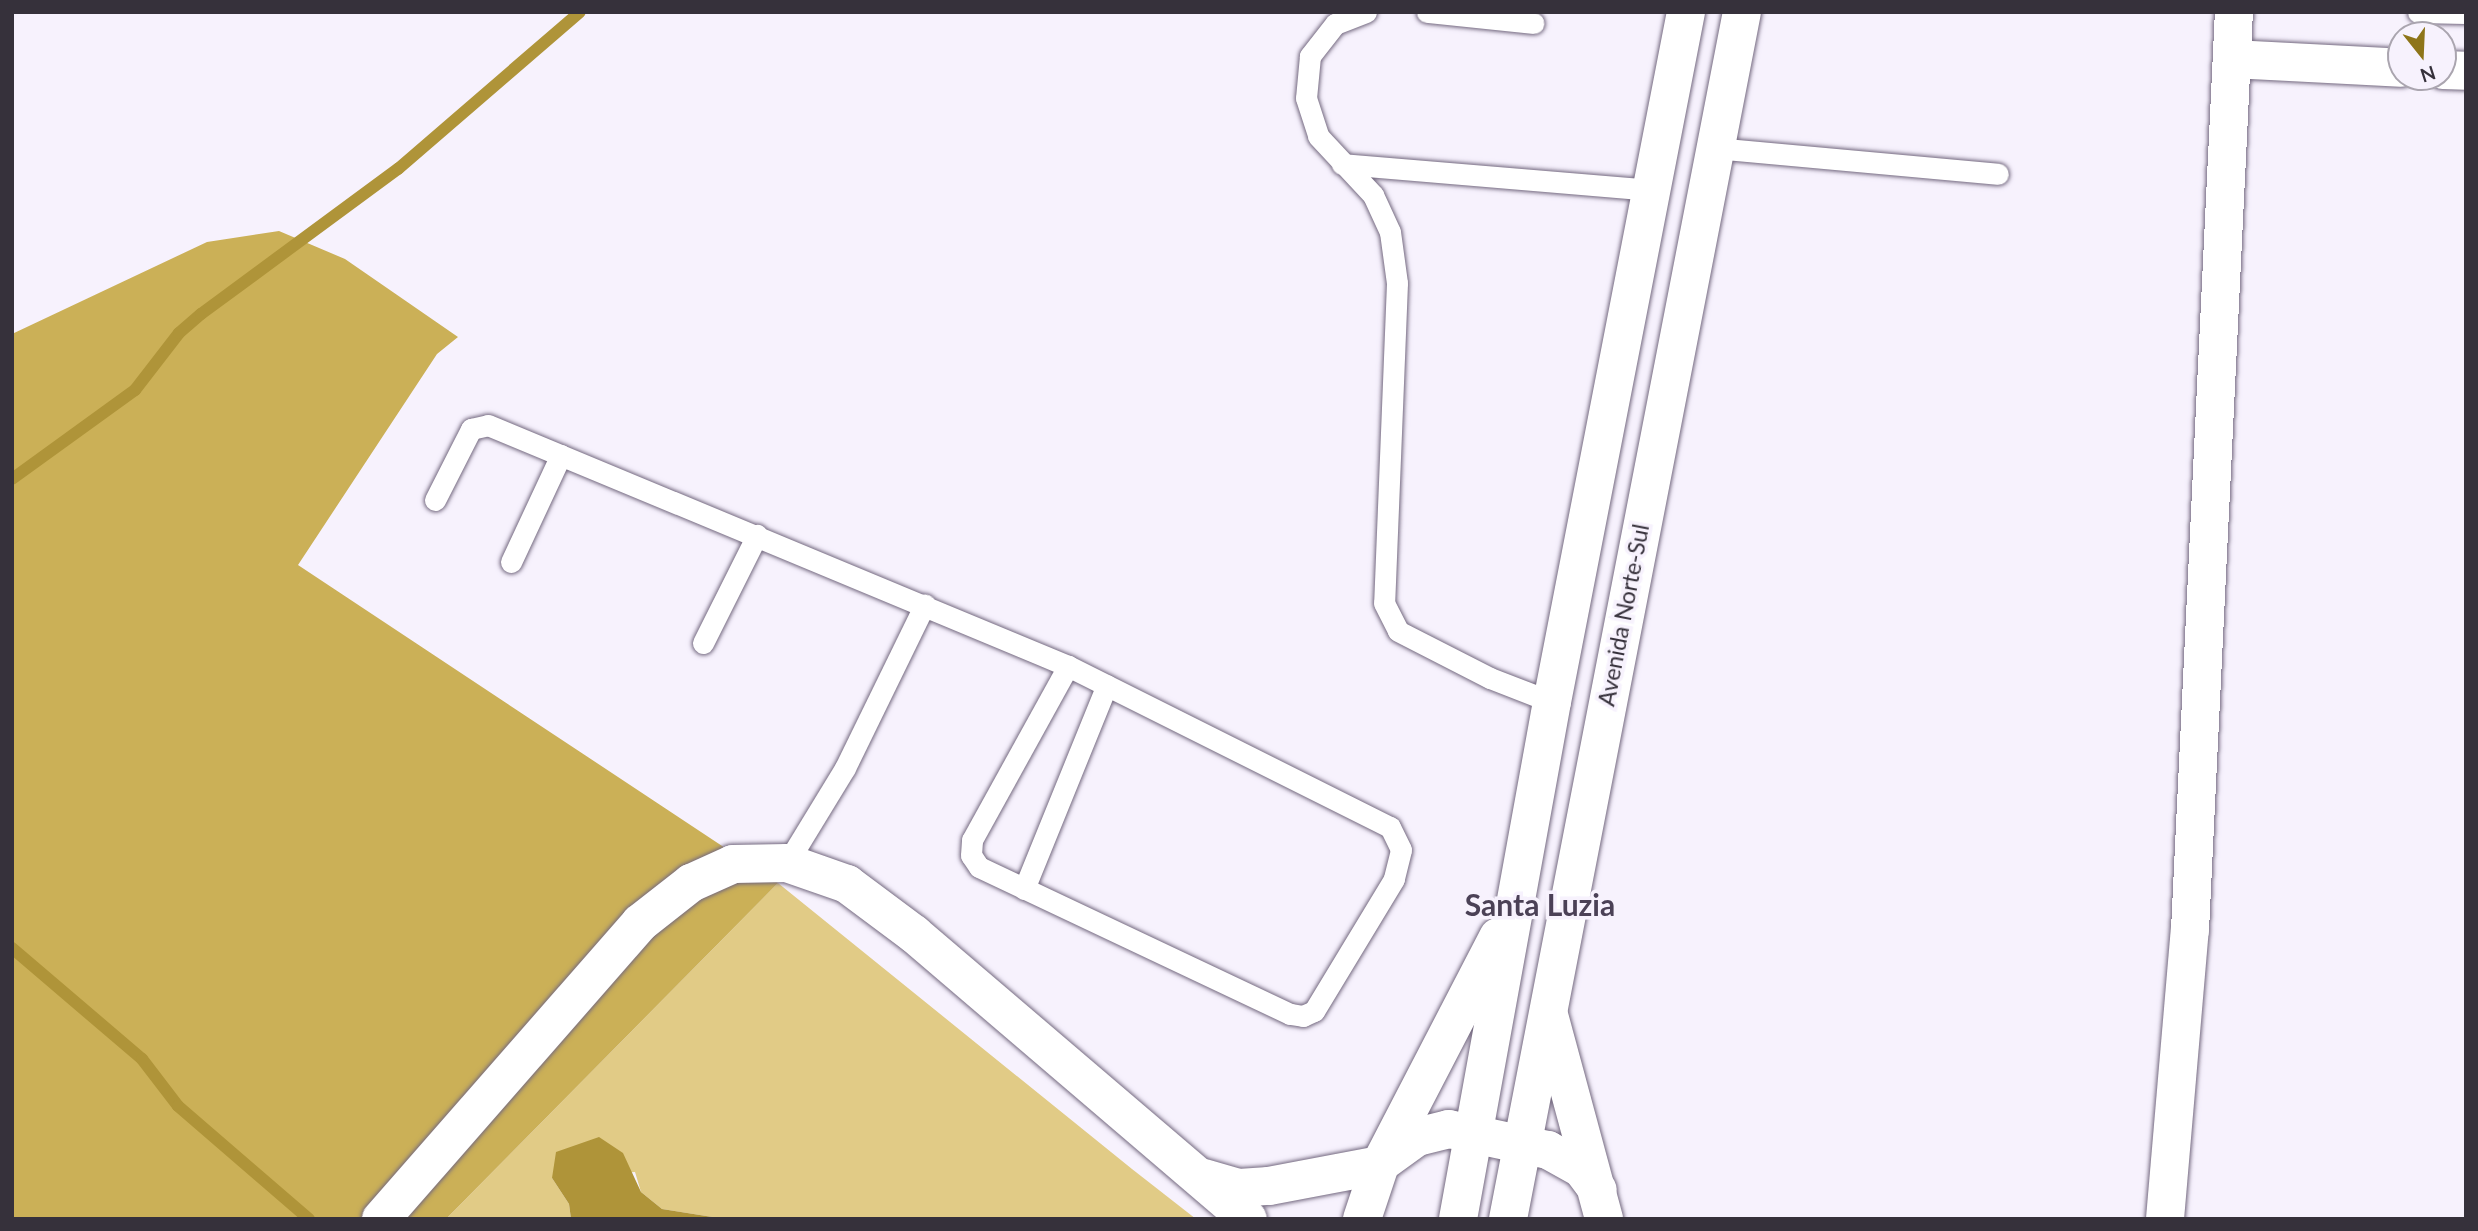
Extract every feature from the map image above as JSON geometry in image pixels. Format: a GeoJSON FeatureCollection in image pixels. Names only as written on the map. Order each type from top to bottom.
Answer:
{"type":"FeatureCollection","features":[{"type":"Feature","properties":{"kind":"main road"},"geometry":{"type":"LineString","coordinates":[[1458,1219],[1552,702],[1686,12]]}},
{"type":"Feature","properties":{"kind":"main road","name":"Avenida Norte-Sul"},"geometry":{"type":"LineString","coordinates":[[1508,1219],[1546,1006],[1742,12]]}},
{"type":"Feature","properties":{"kind":"main road"},"geometry":{"type":"LineString","coordinates":[[2165,1219],[2190,930],[2234,12]]}},
{"type":"Feature","properties":{"kind":"main road"},"geometry":{"type":"LineString","coordinates":[[2232,59],[2387,67]]}},
{"type":"Feature","properties":{"kind":"main road"},"geometry":{"type":"LineString","coordinates":[[382,1219],[640,923],[691,883],[733,864],[787,863],[847,884],[915,934],[1192,1174],[1248,1219]]}},
{"type":"Feature","properties":{"kind":"main road"},"geometry":{"type":"LineString","coordinates":[[1362,1219],[1380,1165],[1515,904]]}},
{"type":"Feature","properties":{"kind":"main road"},"geometry":{"type":"LineString","coordinates":[[1546,1006],[1601,1204]]}},
{"type":"Feature","properties":{"kind":"main road"},"geometry":{"type":"LineString","coordinates":[[1192,1174],[1239,1188],[1269,1186],[1380,1165],[1398,1147],[1424,1134],[1449,1129],[1522,1142],[1569,1160],[1601,1204]]}},
{"type":"Feature","properties":{"kind":"lane"},"geometry":{"type":"LineString","coordinates":[[1366,12],[1335,24],[1310,56],[1306,98],[1318,136],[1373,195],[1390,232],[1397,283],[1384,603],[1398,631],[1490,678],[1552,702]]}},
{"type":"Feature","properties":{"kind":"lane"},"geometry":{"type":"LineString","coordinates":[[1427,12],[1533,23]]}},
{"type":"Feature","properties":{"kind":"lane"},"geometry":{"type":"LineString","coordinates":[[2418,12],[2466,13]]}},
{"type":"Feature","properties":{"kind":"lane"},"geometry":{"type":"LineString","coordinates":[[1714,148],[1998,174]]}},
{"type":"Feature","properties":{"kind":"lane"},"geometry":{"type":"LineString","coordinates":[[1342,164],[1651,190]]}},
{"type":"Feature","properties":{"kind":"lane"},"geometry":{"type":"LineString","coordinates":[[435,500],[471,429],[478,425],[561,455],[757,535],[1068,666],[1390,827],[1401,850],[1394,879],[1314,1011],[1303,1016],[1290,1014],[979,867],[971,855],[972,840],[1068,666]]}},
{"type":"Feature","properties":{"kind":"lane"},"geometry":{"type":"LineString","coordinates":[[511,562],[561,455]]}},
{"type":"Feature","properties":{"kind":"lane"},"geometry":{"type":"LineString","coordinates":[[703,643],[757,535]]}},
{"type":"Feature","properties":{"kind":"lane"},"geometry":{"type":"LineString","coordinates":[[787,863],[845,768],[925,604]]}},
{"type":"Feature","properties":{"kind":"lane"},"geometry":{"type":"LineString","coordinates":[[1024,889],[1107,685]]}},
{"type":"Feature","properties":{"kind":"shaded area"},"geometry":{"type":"Polygon","coordinates":[[[279,231],[345,259],[458,337],[437,354],[298,565],[778,883],[446,1219],[12,1219],[12,334],[207,242],[279,231]]]}},
{"type":"Feature","properties":{"kind":"shaded area"},"geometry":{"type":"Polygon","coordinates":[[[778,883],[1196,1219],[725,1219],[662,1209],[641,1192],[635,1172],[552,1178],[569,1204],[571,1219],[446,1219],[778,883]]]}},
{"type":"Feature","properties":{"kind":"shaded area"},"geometry":{"type":"Polygon","coordinates":[[[599,1137],[623,1153],[641,1192],[662,1209],[725,1219],[571,1219],[569,1204],[552,1178],[556,1152],[599,1137]]]}},
{"type":"Feature","properties":{"kind":"waterway"},"geometry":{"type":"LineString","coordinates":[[12,479],[135,390],[179,333],[201,314],[398,169],[580,12]]}},
{"type":"Feature","properties":{"kind":"waterway"},"geometry":{"type":"LineString","coordinates":[[12,948],[142,1059],[178,1106],[309,1219]]}},
{"type":"Feature","properties":{"kind":"district","name":"Santa Luzia"},"geometry":{"type":"Point","coordinates":[1540,904]}}]}
